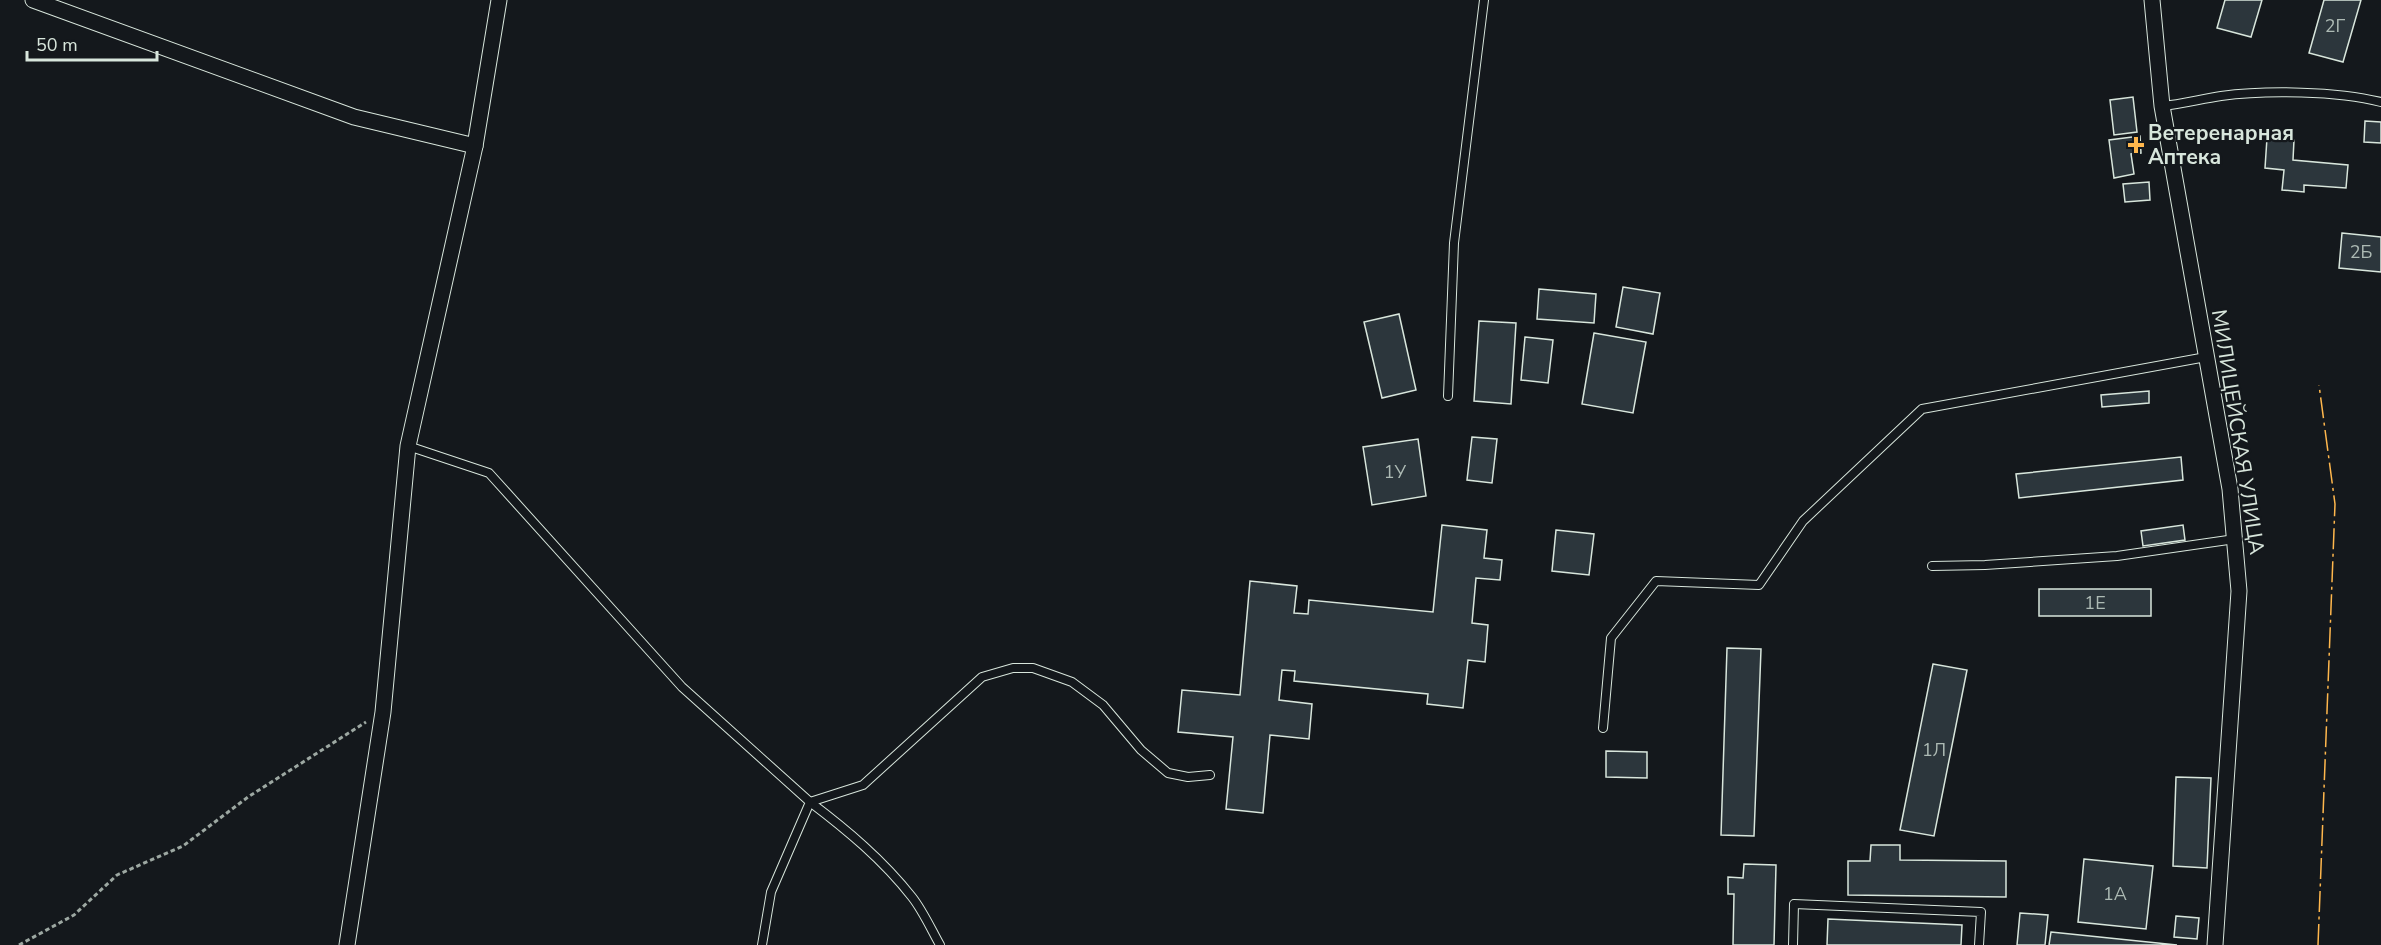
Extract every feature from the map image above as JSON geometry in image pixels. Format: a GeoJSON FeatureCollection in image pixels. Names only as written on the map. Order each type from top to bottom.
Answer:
{"type":"FeatureCollection","features":[{"type":"Feature","properties":{"kind":"street"},"geometry":{"type":"LineString","coordinates":[[33,0],[354,117],[476,146]]}},
{"type":"Feature","properties":{"kind":"street"},"geometry":{"type":"LineString","coordinates":[[347,945],[382,711],[408,446],[476,146],[499,0]]}},
{"type":"Feature","properties":{"kind":"street","name":"МИЛИЦЕЙСКАЯ УЛИЦА"},"geometry":{"type":"LineString","coordinates":[[2152,0],[2162,106],[2230,489],[2239,591],[2215,945]]}},
{"type":"Feature","properties":{"kind":"lane"},"geometry":{"type":"LineString","coordinates":[[1448,396],[1454,243],[1484,0]]}},
{"type":"Feature","properties":{"kind":"lane"},"geometry":{"type":"LineString","coordinates":[[2162,106],[2191,103],[2221,96],[2297,92],[2381,102]]}},
{"type":"Feature","properties":{"kind":"lane"},"geometry":{"type":"LineString","coordinates":[[1603,728],[1611,638],[1656,581],[1759,585],[1803,521],[1923,409],[2206,357]]}},
{"type":"Feature","properties":{"kind":"lane"},"geometry":{"type":"LineString","coordinates":[[408,446],[489,473],[682,687],[810,802],[848,831],[880,862],[913,898],[940,945]]}},
{"type":"Feature","properties":{"kind":"lane"},"geometry":{"type":"LineString","coordinates":[[1932,566],[1985,565],[2117,556],[2235,539]]}},
{"type":"Feature","properties":{"kind":"lane"},"geometry":{"type":"LineString","coordinates":[[762,945],[771,892],[810,802],[863,785],[982,678],[1013,668],[1033,668],[1072,682],[1103,705],[1141,750],[1168,773],[1188,777],[1210,775]]}},
{"type":"Feature","properties":{"kind":"lane"},"geometry":{"type":"LineString","coordinates":[[1793,945],[1794,904],[1981,912],[1979,945]]}},
{"type":"Feature","properties":{"kind":"path"},"geometry":{"type":"LineString","coordinates":[[19,945],[74,915],[117,875],[183,846],[248,797],[382,711]]}},
{"type":"Feature","properties":{"kind":"building"},"geometry":{"type":"Polygon","coordinates":[[[2225,0],[2262,0],[2251,37],[2217,28],[2225,0]]]}},
{"type":"Feature","properties":{"kind":"building"},"geometry":{"type":"Polygon","coordinates":[[[2324,0],[2361,0],[2343,62],[2309,53],[2324,0]]]}},
{"type":"Feature","properties":{"kind":"building"},"geometry":{"type":"Polygon","coordinates":[[[2133,97],[2137,132],[2114,135],[2110,100],[2133,97]]]}},
{"type":"Feature","properties":{"kind":"building"},"geometry":{"type":"Polygon","coordinates":[[[2365,121],[2381,122],[2381,143],[2364,142],[2365,121]]]}},
{"type":"Feature","properties":{"kind":"building"},"geometry":{"type":"Polygon","coordinates":[[[2140,136],[2141,153],[2131,154],[2134,174],[2114,178],[2109,140],[2140,136]]]}},
{"type":"Feature","properties":{"kind":"building"},"geometry":{"type":"Polygon","coordinates":[[[2267,138],[2294,140],[2293,160],[2348,165],[2346,188],[2304,185],[2304,192],[2282,190],[2284,170],[2265,168],[2267,138]]]}},
{"type":"Feature","properties":{"kind":"building"},"geometry":{"type":"Polygon","coordinates":[[[2149,182],[2150,200],[2125,202],[2123,184],[2149,182]]]}},
{"type":"Feature","properties":{"kind":"building"},"geometry":{"type":"Polygon","coordinates":[[[2342,233],[2381,237],[2381,272],[2339,268],[2342,233]]]}},
{"type":"Feature","properties":{"kind":"building"},"geometry":{"type":"Polygon","coordinates":[[[1623,287],[1660,293],[1653,334],[1616,327],[1623,287]]]}},
{"type":"Feature","properties":{"kind":"building"},"geometry":{"type":"Polygon","coordinates":[[[1539,289],[1596,294],[1594,323],[1537,319],[1539,289]]]}},
{"type":"Feature","properties":{"kind":"building"},"geometry":{"type":"Polygon","coordinates":[[[1399,314],[1416,390],[1382,398],[1364,322],[1399,314]]]}},
{"type":"Feature","properties":{"kind":"building"},"geometry":{"type":"Polygon","coordinates":[[[1479,321],[1516,323],[1511,404],[1474,401],[1479,321]]]}},
{"type":"Feature","properties":{"kind":"building"},"geometry":{"type":"Polygon","coordinates":[[[1594,333],[1646,342],[1633,413],[1582,404],[1594,333]]]}},
{"type":"Feature","properties":{"kind":"building"},"geometry":{"type":"Polygon","coordinates":[[[1525,337],[1553,340],[1548,383],[1521,380],[1525,337]]]}},
{"type":"Feature","properties":{"kind":"building"},"geometry":{"type":"Polygon","coordinates":[[[2149,391],[2149,403],[2102,407],[2101,395],[2149,391]]]}},
{"type":"Feature","properties":{"kind":"building"},"geometry":{"type":"Polygon","coordinates":[[[1472,437],[1497,439],[1492,483],[1467,480],[1472,437]]]}},
{"type":"Feature","properties":{"kind":"building"},"geometry":{"type":"Polygon","coordinates":[[[1418,439],[1426,496],[1372,505],[1363,447],[1418,439]]]}},
{"type":"Feature","properties":{"kind":"building"},"geometry":{"type":"Polygon","coordinates":[[[2181,457],[2183,480],[2019,498],[2016,474],[2181,457]]]}},
{"type":"Feature","properties":{"kind":"building"},"geometry":{"type":"Polygon","coordinates":[[[1442,525],[1487,530],[1484,558],[1502,560],[1500,580],[1476,578],[1472,623],[1488,625],[1485,662],[1468,660],[1463,708],[1427,704],[1428,694],[1294,681],[1295,671],[1282,670],[1279,700],[1312,704],[1309,739],[1270,735],[1263,813],[1226,809],[1233,737],[1178,732],[1182,690],[1240,695],[1250,581],[1297,586],[1294,613],[1308,614],[1309,600],[1433,612],[1442,525]]]}},
{"type":"Feature","properties":{"kind":"building"},"geometry":{"type":"Polygon","coordinates":[[[2183,525],[2185,540],[2143,546],[2141,531],[2183,525]]]}},
{"type":"Feature","properties":{"kind":"building"},"geometry":{"type":"Polygon","coordinates":[[[1556,530],[1594,534],[1589,575],[1552,571],[1556,530]]]}},
{"type":"Feature","properties":{"kind":"building"},"geometry":{"type":"Polygon","coordinates":[[[2039,589],[2151,589],[2151,616],[2039,616],[2039,589]]]}},
{"type":"Feature","properties":{"kind":"building"},"geometry":{"type":"Polygon","coordinates":[[[1727,648],[1761,649],[1754,836],[1721,835],[1727,648]]]}},
{"type":"Feature","properties":{"kind":"building"},"geometry":{"type":"Polygon","coordinates":[[[1933,664],[1967,670],[1934,836],[1900,830],[1933,664]]]}},
{"type":"Feature","properties":{"kind":"building"},"geometry":{"type":"Polygon","coordinates":[[[1606,751],[1647,752],[1647,778],[1606,777],[1606,751]]]}},
{"type":"Feature","properties":{"kind":"building"},"geometry":{"type":"Polygon","coordinates":[[[2176,777],[2211,778],[2207,868],[2173,866],[2176,777]]]}},
{"type":"Feature","properties":{"kind":"building"},"geometry":{"type":"Polygon","coordinates":[[[1871,845],[1900,845],[1900,860],[2006,861],[2006,897],[1848,895],[1848,861],[1870,861],[1871,845]]]}},
{"type":"Feature","properties":{"kind":"building"},"geometry":{"type":"Polygon","coordinates":[[[2084,859],[2153,866],[2146,929],[2078,922],[2084,859]]]}},
{"type":"Feature","properties":{"kind":"building"},"geometry":{"type":"Polygon","coordinates":[[[1744,864],[1776,865],[1774,945],[1733,945],[1734,894],[1728,894],[1728,877],[1743,878],[1744,864]]]}},
{"type":"Feature","properties":{"kind":"building"},"geometry":{"type":"Polygon","coordinates":[[[2020,913],[2048,915],[2045,945],[2017,945],[2020,913]]]}},
{"type":"Feature","properties":{"kind":"building"},"geometry":{"type":"Polygon","coordinates":[[[2176,916],[2199,918],[2197,939],[2174,937],[2176,916]]]}},
{"type":"Feature","properties":{"kind":"building"},"geometry":{"type":"Polygon","coordinates":[[[1828,919],[1962,925],[1961,945],[1827,945],[1828,919]]]}},
{"type":"Feature","properties":{"kind":"building"},"geometry":{"type":"Polygon","coordinates":[[[2051,932],[2177,945],[2049,945],[2051,932]]]}},
{"type":"Feature","properties":{"kind":"power"},"geometry":{"type":"LineString","coordinates":[[2318,945],[2335,504],[2319,385]]}},
{"type":"Feature","properties":{"kind":"place","name":"Ветеренарная Аптека"},"geometry":{"type":"Point","coordinates":[2136,145]}}]}
